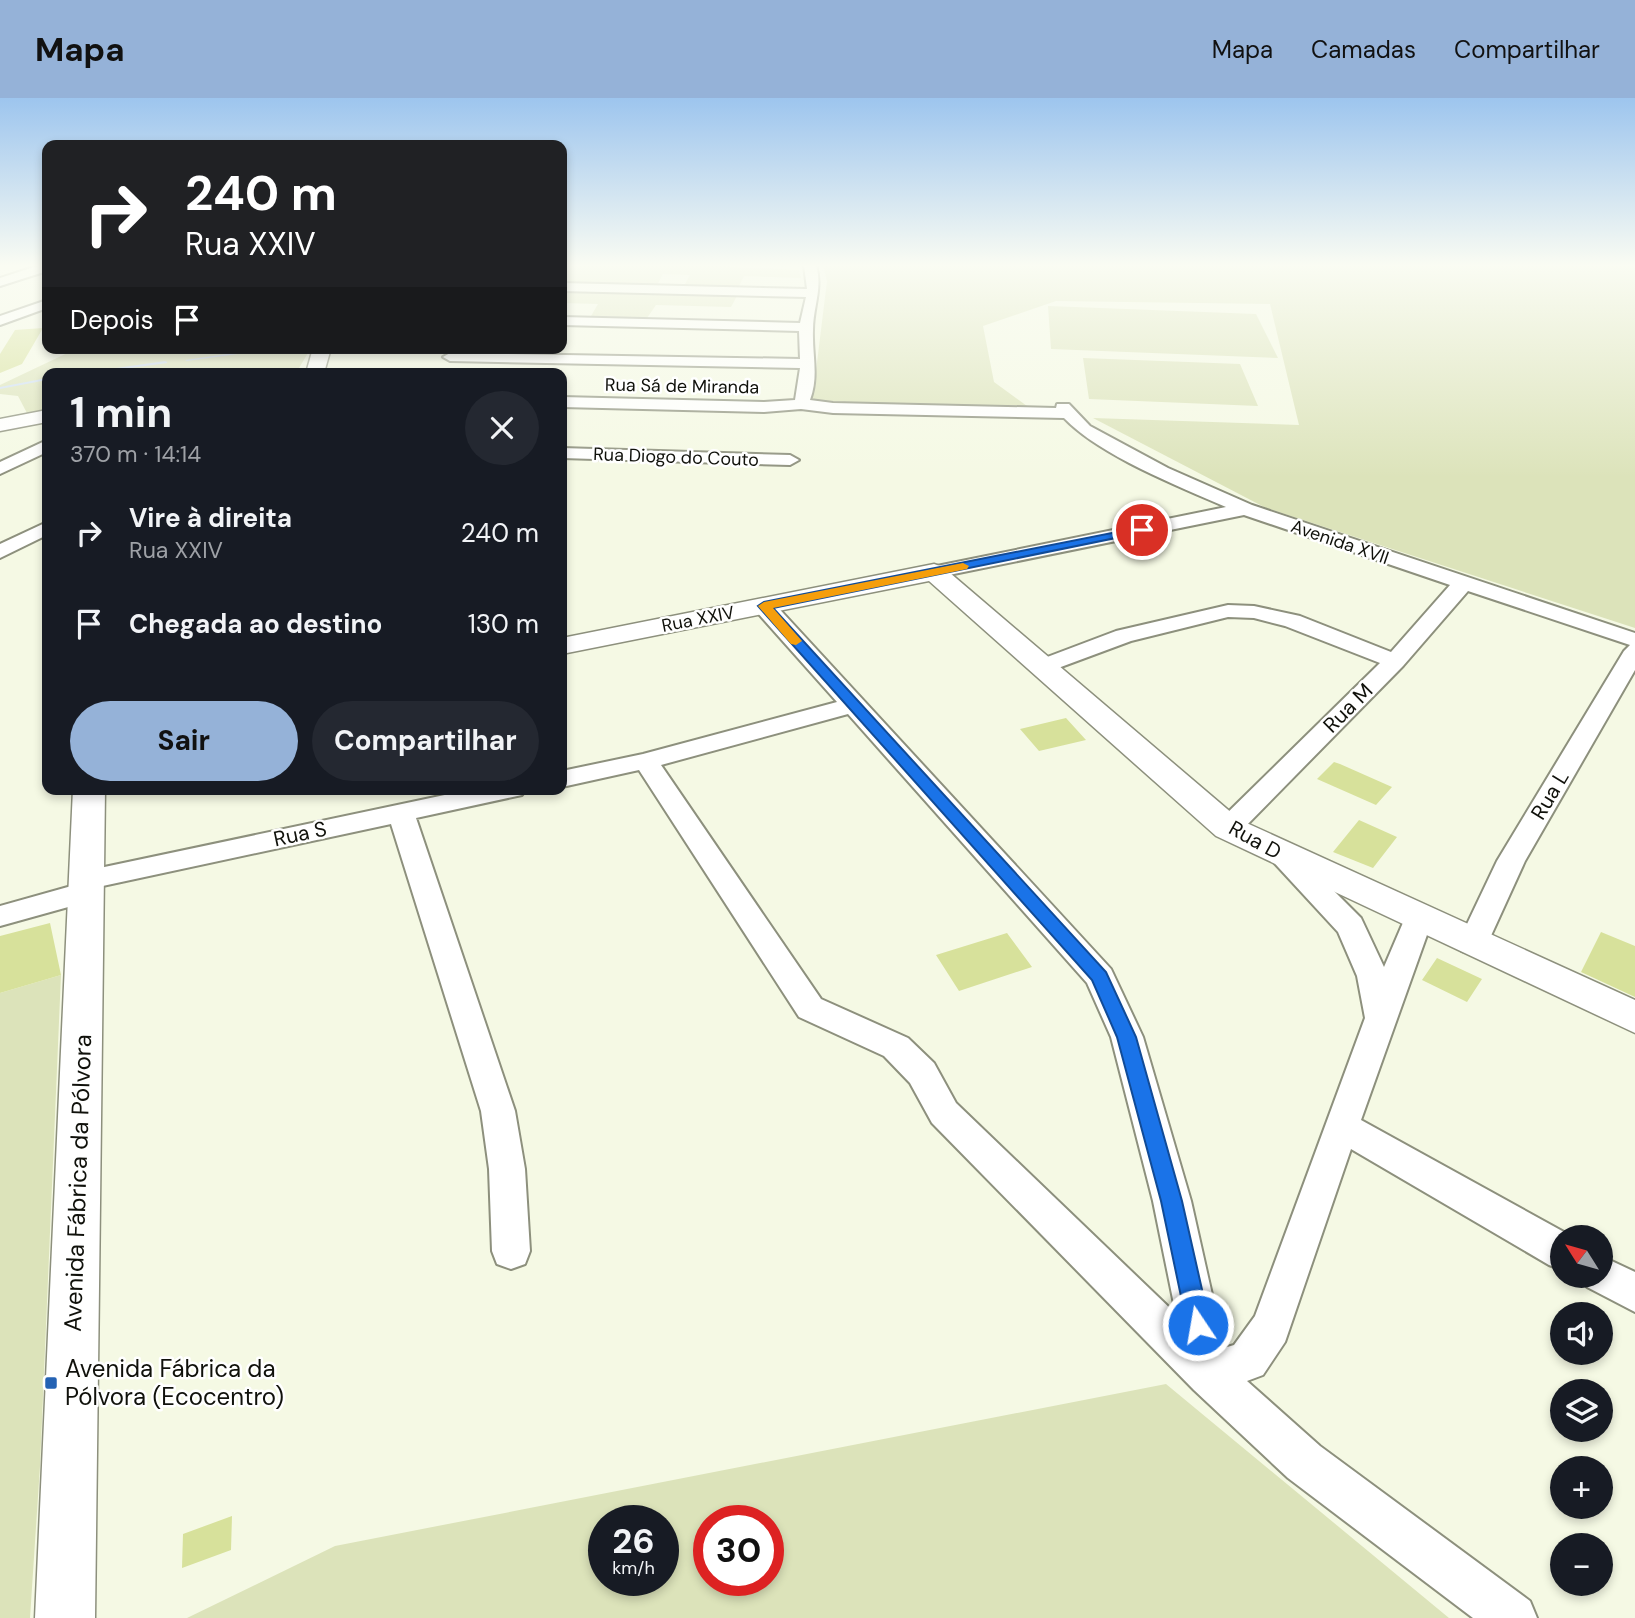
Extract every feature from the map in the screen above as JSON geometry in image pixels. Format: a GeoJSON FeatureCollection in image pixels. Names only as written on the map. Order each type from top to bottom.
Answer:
{"type":"FeatureCollection","features":[{"type":"Feature","properties":{"kind":"street"},"geometry":{"type":"LineString","coordinates":[[802,404],[806,394],[809,364],[807,336]]}},
{"type":"Feature","properties":{"kind":"street"},"geometry":{"type":"LineString","coordinates":[[482,354],[809,364]]}},
{"type":"Feature","properties":{"kind":"street","name":"Rua Sá de Miranda"},"geometry":{"type":"LineString","coordinates":[[567,402],[1065,410]]}},
{"type":"Feature","properties":{"kind":"street","name":"Avenida XVII"},"geometry":{"type":"LineString","coordinates":[[1065,410],[1084,429],[1162,472],[1245,509],[1635,640]]}},
{"type":"Feature","properties":{"kind":"street"},"geometry":{"type":"LineString","coordinates":[[0,425],[42,417]]}},
{"type":"Feature","properties":{"kind":"street"},"geometry":{"type":"LineString","coordinates":[[0,469],[42,447]]}},
{"type":"Feature","properties":{"kind":"street","name":"Rua Diogo do Couto"},"geometry":{"type":"LineString","coordinates":[[567,453],[790,460]]}},
{"type":"Feature","properties":{"kind":"street","name":"Rua XXIV"},"geometry":{"type":"LineString","coordinates":[[567,645],[1245,509]]}},
{"type":"Feature","properties":{"kind":"street"},"geometry":{"type":"LineString","coordinates":[[0,552],[42,531]]}},
{"type":"Feature","properties":{"kind":"street","name":"Rua D"},"geometry":{"type":"LineString","coordinates":[[934,572],[1228,828],[1635,1017]]}},
{"type":"Feature","properties":{"kind":"street","name":"Rua M"},"geometry":{"type":"LineString","coordinates":[[1228,828],[1395,661],[1463,583]]}},
{"type":"Feature","properties":{"kind":"street"},"geometry":{"type":"LineString","coordinates":[[764,606],[1100,977],[1127,1037],[1161,1163],[1209,1375]]}},
{"type":"Feature","properties":{"kind":"street"},"geometry":{"type":"LineString","coordinates":[[1042,667],[1124,636],[1228,611],[1255,612],[1292,621],[1395,661]]}},
{"type":"Feature","properties":{"kind":"street","name":"Rua L"},"geometry":{"type":"LineString","coordinates":[[1473,943],[1511,861],[1635,652]]}},
{"type":"Feature","properties":{"kind":"street"},"geometry":{"type":"LineString","coordinates":[[567,778],[646,761],[852,705]]}},
{"type":"Feature","properties":{"kind":"street"},"geometry":{"type":"LineString","coordinates":[[646,761],[810,1008],[897,1047],[922,1073],[944,1113],[1209,1375],[1304,1462],[1513,1618]]}},
{"type":"Feature","properties":{"kind":"street","name":"Avenida Fábrica da Pólvora"},"geometry":{"type":"LineString","coordinates":[[65,1618],[89,795]]}},
{"type":"Feature","properties":{"kind":"street","name":"Rua S"},"geometry":{"type":"LineString","coordinates":[[0,916],[86,886],[485,795]]}},
{"type":"Feature","properties":{"kind":"street"},"geometry":{"type":"LineString","coordinates":[[401,813],[498,1111],[507,1169],[511,1251]]}},
{"type":"Feature","properties":{"kind":"street"},"geometry":{"type":"LineString","coordinates":[[1280,854],[1350,926],[1373,976],[1381,1019]]}},
{"type":"Feature","properties":{"kind":"street"},"geometry":{"type":"LineString","coordinates":[[1209,1375],[1248,1360],[1271,1328],[1341,1126],[1418,918]]}},
{"type":"Feature","properties":{"kind":"street"},"geometry":{"type":"LineString","coordinates":[[1341,1126],[1550,1245]]}},
{"type":"Feature","properties":{"kind":"street"},"geometry":{"type":"LineString","coordinates":[[1614,1281],[1635,1293]]}},
{"type":"Feature","properties":{"kind":"green space"},"geometry":{"type":"Polygon","coordinates":[[[820,336],[985,336],[994,382],[1027,406],[812,403],[820,336]]]}},
{"type":"Feature","properties":{"kind":"green space"},"geometry":{"type":"Polygon","coordinates":[[[1050,336],[1267,336],[1278,358],[1051,349],[1050,336]]]}},
{"type":"Feature","properties":{"kind":"green space"},"geometry":{"type":"Polygon","coordinates":[[[1278,336],[1635,336],[1635,628],[1266,508],[1093,418],[1299,425],[1278,336]]]}},
{"type":"Feature","properties":{"kind":"green space"},"geometry":{"type":"Polygon","coordinates":[[[65,354],[307,354],[299,368],[42,368],[42,413],[28,415],[18,396],[0,394],[0,385],[65,354]]]}},
{"type":"Feature","properties":{"kind":"green space"},"geometry":{"type":"Polygon","coordinates":[[[1083,358],[1240,364],[1258,406],[1089,399],[1083,358]]]}},
{"type":"Feature","properties":{"kind":"green space"},"geometry":{"type":"Polygon","coordinates":[[[61,975],[40,1466],[30,1618],[0,1618],[0,993],[61,975]]]}},
{"type":"Feature","properties":{"kind":"green space"},"geometry":{"type":"Polygon","coordinates":[[[1166,1384],[1449,1618],[187,1618],[335,1546],[1166,1384]]]}},
{"type":"Feature","properties":{"kind":"building"},"geometry":{"type":"Polygon","coordinates":[[[11,336],[38,336],[22,364],[0,373],[0,354],[11,336]]]}},
{"type":"Feature","properties":{"kind":"building"},"geometry":{"type":"Polygon","coordinates":[[[1066,718],[1086,740],[1039,751],[1020,729],[1066,718]]]}},
{"type":"Feature","properties":{"kind":"building"},"geometry":{"type":"Polygon","coordinates":[[[1334,762],[1392,787],[1376,805],[1317,779],[1334,762]]]}},
{"type":"Feature","properties":{"kind":"building"},"geometry":{"type":"Polygon","coordinates":[[[1359,820],[1397,837],[1373,868],[1333,852],[1359,820]]]}},
{"type":"Feature","properties":{"kind":"building"},"geometry":{"type":"Polygon","coordinates":[[[50,923],[61,975],[0,993],[0,936],[50,923]]]}},
{"type":"Feature","properties":{"kind":"building"},"geometry":{"type":"Polygon","coordinates":[[[1601,932],[1635,946],[1635,997],[1581,972],[1601,932]]]}},
{"type":"Feature","properties":{"kind":"building"},"geometry":{"type":"Polygon","coordinates":[[[1007,933],[1032,967],[959,991],[936,955],[1007,933]]]}},
{"type":"Feature","properties":{"kind":"building"},"geometry":{"type":"Polygon","coordinates":[[[1437,958],[1482,979],[1467,1002],[1422,980],[1437,958]]]}},
{"type":"Feature","properties":{"kind":"building"},"geometry":{"type":"Polygon","coordinates":[[[232,1516],[231,1550],[182,1568],[183,1534],[232,1516]]]}},
{"type":"Feature","properties":{"kind":"waterway"},"geometry":{"type":"LineString","coordinates":[[187,360],[234,354]]}},
{"type":"Feature","properties":{"kind":"waterway"},"geometry":{"type":"LineString","coordinates":[[120,368],[165,362]]}},
{"type":"Feature","properties":{"kind":"waterway"},"geometry":{"type":"LineString","coordinates":[[0,388],[42,380]]}},
{"type":"Feature","properties":{"kind":"slow traffic"},"geometry":{"type":"LineString","coordinates":[[796,641],[764,606],[963,566]]}},
{"type":"Feature","properties":{"kind":"place","name":"Avenida Fábrica da Pólvora (Ecocentro)"},"geometry":{"type":"Point","coordinates":[51,1383]}},
{"type":"Feature","properties":{"kind":"route"},"geometry":{"type":"LineString","coordinates":[[1142,530],[764,606],[1100,977],[1127,1037],[1172,1201],[1198,1325]]}}]}
